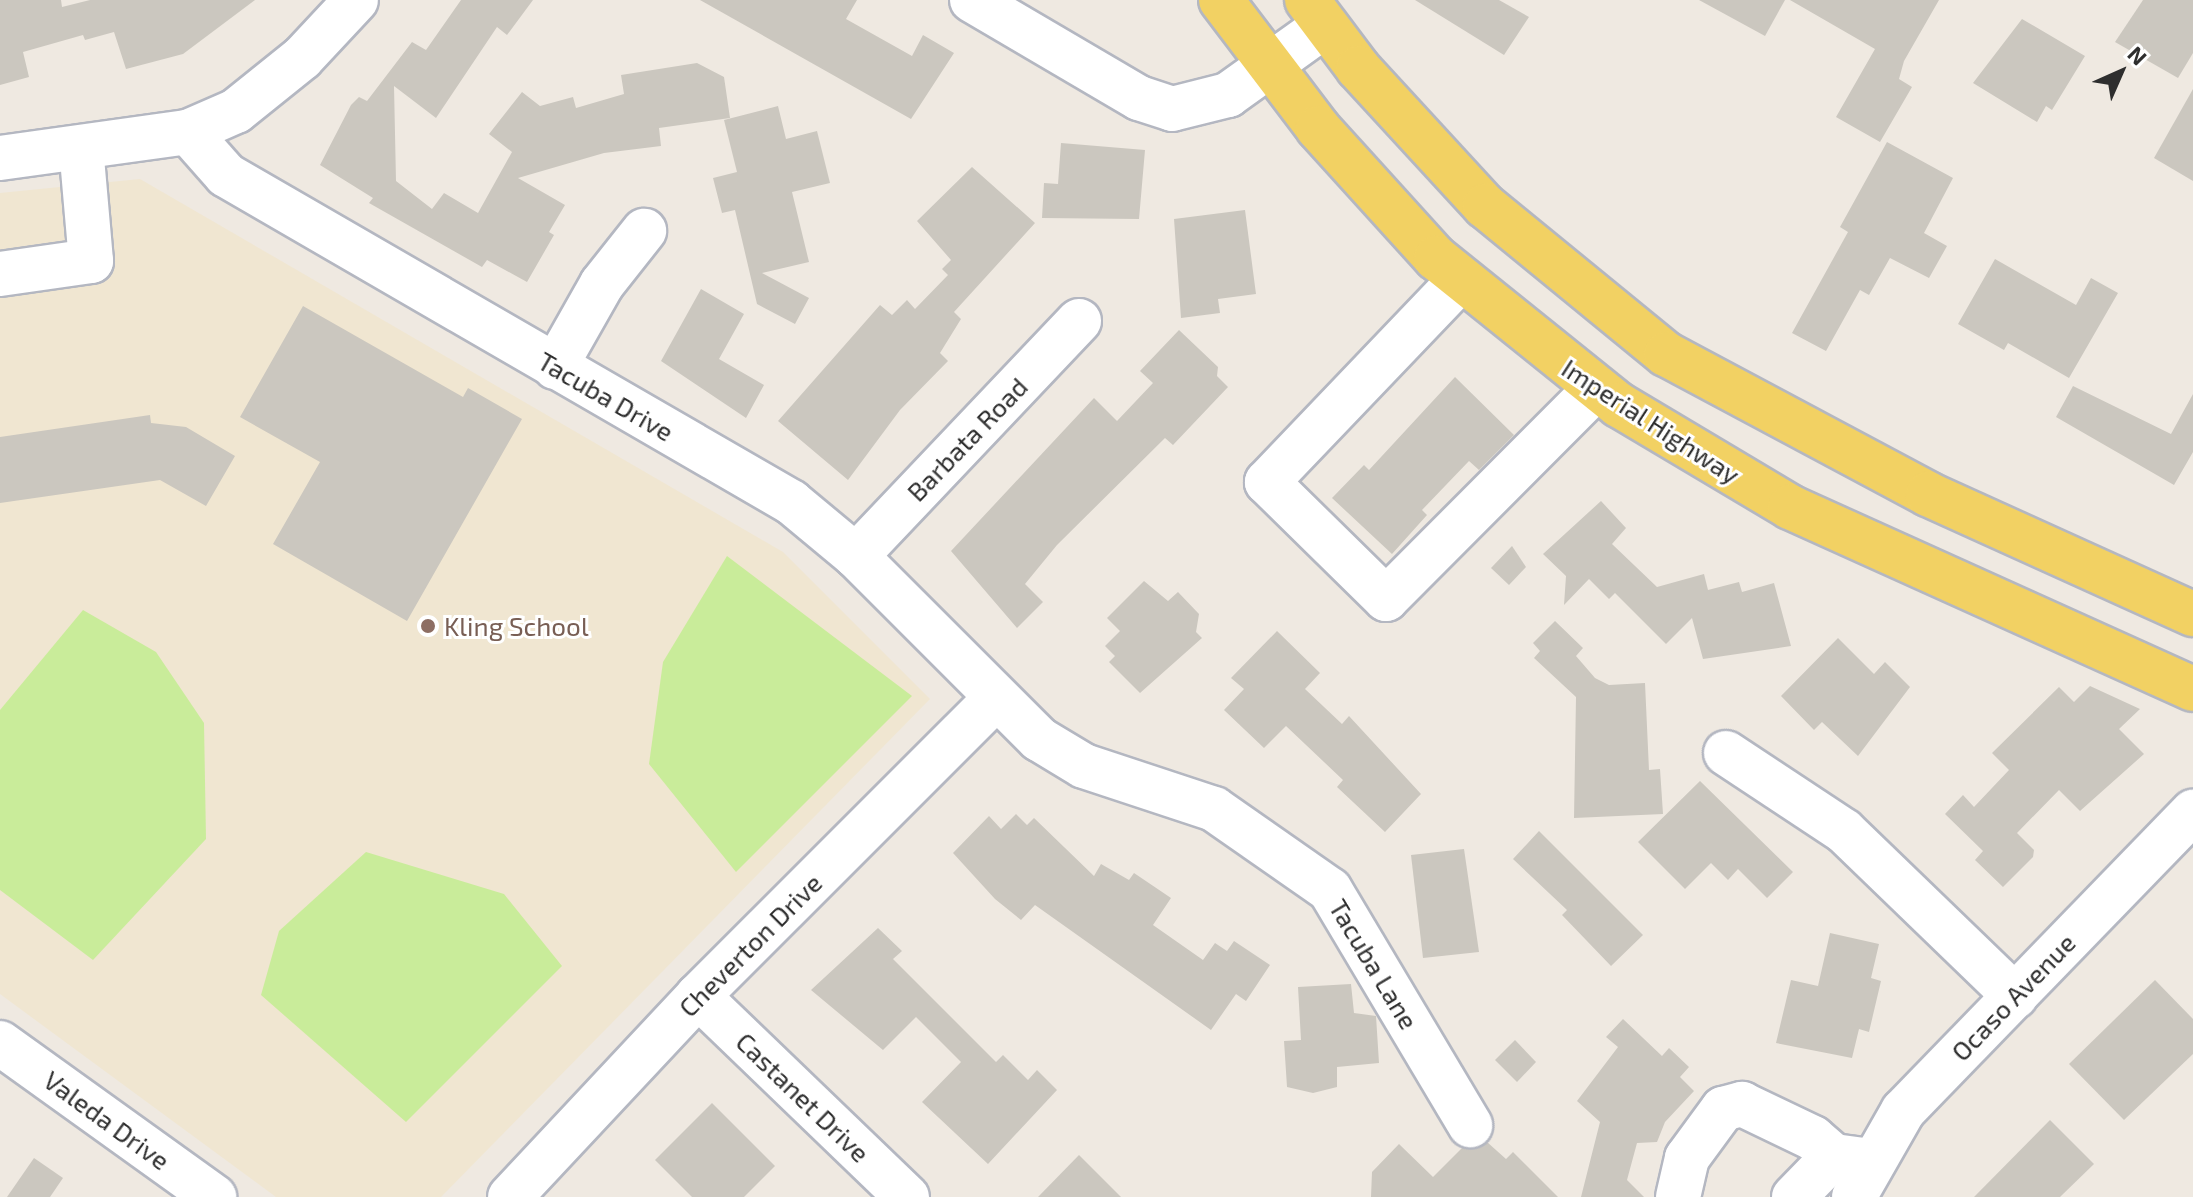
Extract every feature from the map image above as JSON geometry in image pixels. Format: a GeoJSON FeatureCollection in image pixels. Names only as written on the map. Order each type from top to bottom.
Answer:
{"type":"FeatureCollection","features":[{"type":"Feature","properties":{"kind":"main road","name":"Imperial Highway"},"geometry":{"type":"LineString","coordinates":[[1221,0],[1353,169],[1461,279],[1596,388],[1790,507],[2193,689]]}},
{"type":"Feature","properties":{"kind":"main road"},"geometry":{"type":"LineString","coordinates":[[1315,13],[1485,206],[1666,354],[1847,454],[2193,614]]}},
{"type":"Feature","properties":{"kind":"street"},"geometry":{"type":"LineString","coordinates":[[0,158],[188,132],[236,111],[302,58],[356,0]]}},
{"type":"Feature","properties":{"kind":"street"},"geometry":{"type":"LineString","coordinates":[[972,0],[1163,107],[1198,106],[1228,95],[1269,65],[1315,13]]}},
{"type":"Feature","properties":{"kind":"street","name":"Tacuba Drive"},"geometry":{"type":"LineString","coordinates":[[188,132],[226,175],[791,502],[856,556],[995,699]]}},
{"type":"Feature","properties":{"kind":"street"},"geometry":{"type":"LineString","coordinates":[[0,274],[91,261],[81,147]]}},
{"type":"Feature","properties":{"kind":"street"},"geometry":{"type":"LineString","coordinates":[[555,367],[602,284],[644,231]]}},
{"type":"Feature","properties":{"kind":"street"},"geometry":{"type":"LineString","coordinates":[[1461,279],[1267,482],[1386,599],[1596,388]]}},
{"type":"Feature","properties":{"kind":"street","name":"Barbata Road"},"geometry":{"type":"LineString","coordinates":[[856,556],[1079,321]]}},
{"type":"Feature","properties":{"kind":"street","name":"Tacuba Lane"},"geometry":{"type":"LineString","coordinates":[[995,699],[1039,739],[1084,766],[1214,809],[1330,890],[1470,1125]]}},
{"type":"Feature","properties":{"kind":"street","name":"Cheverton Drive"},"geometry":{"type":"LineString","coordinates":[[510,1197],[698,996],[995,699]]}},
{"type":"Feature","properties":{"kind":"street"},"geometry":{"type":"LineString","coordinates":[[1726,753],[1844,831],[2015,996]]}},
{"type":"Feature","properties":{"kind":"street","name":"Ocaso Avenue"},"geometry":{"type":"LineString","coordinates":[[1794,1197],[1852,1172],[1903,1111],[2193,812]]}},
{"type":"Feature","properties":{"kind":"street","name":"Castanet Drive"},"geometry":{"type":"LineString","coordinates":[[698,996],[907,1197]]}},
{"type":"Feature","properties":{"kind":"street","name":"Valeda Drive"},"geometry":{"type":"LineString","coordinates":[[0,1043],[214,1197]]}},
{"type":"Feature","properties":{"kind":"street"},"geometry":{"type":"LineString","coordinates":[[1678,1197],[1687,1158],[1723,1109],[1742,1104],[1813,1138],[1852,1172]]}},
{"type":"Feature","properties":{"kind":"shaded area","name":"Kling School"},"geometry":{"type":"Polygon","coordinates":[[[140,179],[783,552],[930,699],[441,1197],[276,1197],[0,994],[0,193],[140,179]]]}},
{"type":"Feature","properties":{"kind":"green space"},"geometry":{"type":"Polygon","coordinates":[[[727,556],[912,696],[736,872],[649,764],[663,662],[727,556]]]}},
{"type":"Feature","properties":{"kind":"green space"},"geometry":{"type":"Polygon","coordinates":[[[83,610],[156,652],[204,723],[206,839],[93,960],[0,890],[0,710],[83,610]]]}},
{"type":"Feature","properties":{"kind":"green space"},"geometry":{"type":"Polygon","coordinates":[[[366,852],[504,894],[562,966],[406,1122],[261,995],[279,931],[366,852]]]}},
{"type":"Feature","properties":{"kind":"building"},"geometry":{"type":"Polygon","coordinates":[[[0,0],[61,0],[62,7],[90,0],[255,0],[183,54],[126,69],[114,32],[85,40],[83,35],[23,52],[29,77],[0,85],[0,0]]]}},
{"type":"Feature","properties":{"kind":"building"},"geometry":{"type":"Polygon","coordinates":[[[461,0],[533,0],[507,35],[497,27],[436,118],[394,86],[396,181],[432,209],[444,193],[478,213],[512,152],[489,134],[522,92],[540,106],[573,97],[576,108],[624,94],[621,75],[697,63],[724,77],[730,118],[659,128],[661,146],[604,153],[518,178],[565,205],[549,232],[554,235],[527,282],[487,260],[482,267],[369,203],[373,198],[320,165],[351,105],[359,97],[367,101],[412,42],[426,50],[461,0]]]}},
{"type":"Feature","properties":{"kind":"building"},"geometry":{"type":"Polygon","coordinates":[[[700,0],[857,0],[846,19],[912,56],[923,35],[954,53],[911,119],[700,0]]]}},
{"type":"Feature","properties":{"kind":"building"},"geometry":{"type":"Polygon","coordinates":[[[1415,0],[1499,0],[1529,17],[1504,55],[1415,0]]]}},
{"type":"Feature","properties":{"kind":"building"},"geometry":{"type":"Polygon","coordinates":[[[1699,0],[1785,0],[1765,36],[1699,0]]]}},
{"type":"Feature","properties":{"kind":"building"},"geometry":{"type":"Polygon","coordinates":[[[1790,0],[1939,0],[1904,61],[1899,79],[1912,87],[1880,142],[1836,117],[1875,49],[1790,0]]]}},
{"type":"Feature","properties":{"kind":"building"},"geometry":{"type":"Polygon","coordinates":[[[2143,0],[2193,0],[2193,53],[2178,78],[2115,42],[2143,0]]]}},
{"type":"Feature","properties":{"kind":"building"},"geometry":{"type":"Polygon","coordinates":[[[2022,19],[2085,56],[2052,110],[2046,106],[2037,122],[1973,83],[2022,19]]]}},
{"type":"Feature","properties":{"kind":"building"},"geometry":{"type":"Polygon","coordinates":[[[2193,89],[2193,181],[2154,158],[2193,89]]]}},
{"type":"Feature","properties":{"kind":"building"},"geometry":{"type":"Polygon","coordinates":[[[778,106],[786,139],[817,131],[830,183],[792,192],[809,262],[762,273],[809,298],[795,324],[757,304],[735,210],[722,213],[713,178],[737,172],[724,120],[778,106]]]}},
{"type":"Feature","properties":{"kind":"building"},"geometry":{"type":"Polygon","coordinates":[[[1887,142],[1953,178],[1924,233],[1947,246],[1929,278],[1890,258],[1869,295],[1860,290],[1826,351],[1792,333],[1848,232],[1840,227],[1887,142]]]}},
{"type":"Feature","properties":{"kind":"building"},"geometry":{"type":"Polygon","coordinates":[[[1061,143],[1145,150],[1139,219],[1042,218],[1044,183],[1058,184],[1061,143]]]}},
{"type":"Feature","properties":{"kind":"building"},"geometry":{"type":"Polygon","coordinates":[[[972,167],[1035,223],[954,312],[961,319],[940,353],[948,361],[900,410],[848,480],[778,421],[880,305],[892,315],[907,300],[915,309],[948,275],[942,269],[951,260],[917,221],[972,167]]]}},
{"type":"Feature","properties":{"kind":"building"},"geometry":{"type":"Polygon","coordinates":[[[1245,210],[1256,294],[1218,299],[1220,313],[1181,318],[1174,219],[1245,210]]]}},
{"type":"Feature","properties":{"kind":"building"},"geometry":{"type":"Polygon","coordinates":[[[1995,259],[2076,305],[2091,278],[2118,293],[2069,378],[2008,343],[2004,350],[1958,324],[1995,259]]]}},
{"type":"Feature","properties":{"kind":"building"},"geometry":{"type":"Polygon","coordinates":[[[701,289],[744,314],[719,359],[764,385],[746,418],[661,361],[701,289]]]}},
{"type":"Feature","properties":{"kind":"building"},"geometry":{"type":"Polygon","coordinates":[[[303,306],[463,397],[468,388],[522,419],[407,621],[273,544],[320,462],[240,417],[303,306]]]}},
{"type":"Feature","properties":{"kind":"building"},"geometry":{"type":"Polygon","coordinates":[[[1179,330],[1218,367],[1217,376],[1228,387],[1173,445],[1165,438],[1057,545],[1025,584],[1043,602],[1017,628],[951,551],[1094,398],[1117,421],[1153,383],[1140,371],[1179,330]]]}},
{"type":"Feature","properties":{"kind":"building"},"geometry":{"type":"Polygon","coordinates":[[[1455,377],[1514,435],[1479,470],[1469,461],[1422,510],[1427,515],[1392,554],[1332,498],[1364,465],[1369,470],[1455,377]]]}},
{"type":"Feature","properties":{"kind":"building"},"geometry":{"type":"Polygon","coordinates":[[[2073,386],[2171,434],[2193,394],[2193,452],[2174,485],[2056,417],[2073,386]]]}},
{"type":"Feature","properties":{"kind":"building"},"geometry":{"type":"Polygon","coordinates":[[[150,415],[151,423],[186,427],[235,456],[206,506],[160,480],[0,503],[0,437],[150,415]]]}},
{"type":"Feature","properties":{"kind":"building"},"geometry":{"type":"Polygon","coordinates":[[[1601,501],[1626,528],[1612,544],[1657,587],[1704,574],[1708,590],[1739,582],[1742,592],[1774,583],[1791,646],[1703,659],[1692,618],[1666,644],[1615,593],[1609,599],[1589,579],[1564,605],[1566,576],[1543,554],[1601,501]]]}},
{"type":"Feature","properties":{"kind":"building"},"geometry":{"type":"Polygon","coordinates":[[[1512,546],[1526,567],[1509,585],[1491,568],[1512,546]]]}},
{"type":"Feature","properties":{"kind":"building"},"geometry":{"type":"Polygon","coordinates":[[[1144,581],[1168,601],[1178,592],[1199,614],[1196,632],[1202,638],[1140,693],[1109,662],[1115,656],[1105,646],[1120,631],[1107,618],[1144,581]]]}},
{"type":"Feature","properties":{"kind":"building"},"geometry":{"type":"Polygon","coordinates":[[[1555,621],[1583,648],[1576,656],[1595,678],[1609,685],[1645,683],[1649,770],[1660,769],[1663,814],[1574,818],[1576,697],[1534,658],[1540,651],[1533,643],[1555,621]]]}},
{"type":"Feature","properties":{"kind":"building"},"geometry":{"type":"Polygon","coordinates":[[[1277,631],[1320,673],[1305,689],[1342,724],[1349,716],[1421,794],[1385,832],[1337,787],[1343,780],[1286,726],[1264,748],[1224,710],[1244,689],[1231,678],[1277,631]]]}},
{"type":"Feature","properties":{"kind":"building"},"geometry":{"type":"Polygon","coordinates":[[[1838,638],[1874,674],[1885,662],[1910,687],[1858,756],[1822,722],[1814,730],[1781,696],[1838,638]]]}},
{"type":"Feature","properties":{"kind":"building"},"geometry":{"type":"Polygon","coordinates":[[[2090,686],[2140,709],[2119,729],[2144,754],[2080,811],[2059,790],[2017,833],[2034,850],[2033,857],[2003,887],[1975,860],[1983,851],[1945,814],[1963,795],[1974,807],[2009,770],[1992,753],[2059,687],[2074,702],[2090,686]]]}},
{"type":"Feature","properties":{"kind":"building"},"geometry":{"type":"Polygon","coordinates":[[[1700,781],[1793,872],[1767,898],[1738,869],[1728,880],[1711,863],[1685,889],[1638,842],[1700,781]]]}},
{"type":"Feature","properties":{"kind":"building"},"geometry":{"type":"Polygon","coordinates":[[[1016,814],[1027,825],[1034,818],[1094,876],[1101,864],[1129,880],[1134,873],[1171,898],[1153,925],[1203,960],[1215,943],[1227,951],[1234,941],[1270,965],[1246,1001],[1236,994],[1211,1030],[1035,905],[1021,920],[995,899],[953,853],[989,816],[1001,829],[1016,814]]]}},
{"type":"Feature","properties":{"kind":"building"},"geometry":{"type":"Polygon","coordinates":[[[1539,831],[1643,935],[1611,966],[1562,915],[1567,910],[1513,859],[1539,831]]]}},
{"type":"Feature","properties":{"kind":"building"},"geometry":{"type":"Polygon","coordinates":[[[1464,849],[1479,952],[1423,958],[1411,855],[1464,849]]]}},
{"type":"Feature","properties":{"kind":"building"},"geometry":{"type":"Polygon","coordinates":[[[878,928],[902,951],[893,959],[996,1062],[1003,1055],[1028,1080],[1037,1070],[1057,1090],[988,1164],[922,1102],[961,1062],[916,1017],[883,1050],[811,990],[878,928]]]}},
{"type":"Feature","properties":{"kind":"building"},"geometry":{"type":"Polygon","coordinates":[[[1830,933],[1879,944],[1871,978],[1881,981],[1869,1032],[1859,1029],[1852,1058],[1776,1043],[1791,980],[1818,986],[1830,933]]]}},
{"type":"Feature","properties":{"kind":"building"},"geometry":{"type":"Polygon","coordinates":[[[2155,980],[2193,1019],[2193,1054],[2124,1120],[2069,1064],[2155,980]]]}},
{"type":"Feature","properties":{"kind":"building"},"geometry":{"type":"Polygon","coordinates":[[[1351,984],[1354,1013],[1376,1016],[1379,1063],[1337,1067],[1337,1087],[1313,1093],[1287,1087],[1284,1041],[1301,1040],[1298,987],[1351,984]]]}},
{"type":"Feature","properties":{"kind":"building"},"geometry":{"type":"Polygon","coordinates":[[[1623,1019],[1662,1056],[1669,1048],[1689,1067],[1680,1077],[1694,1091],[1665,1122],[1657,1142],[1637,1143],[1627,1180],[1644,1197],[1581,1197],[1600,1122],[1577,1101],[1618,1047],[1606,1037],[1623,1019]]]}},
{"type":"Feature","properties":{"kind":"building"},"geometry":{"type":"Polygon","coordinates":[[[1515,1040],[1536,1062],[1517,1082],[1495,1060],[1515,1040]]]}},
{"type":"Feature","properties":{"kind":"building"},"geometry":{"type":"Polygon","coordinates":[[[712,1103],[775,1166],[744,1197],[692,1197],[655,1160],[712,1103]]]}},
{"type":"Feature","properties":{"kind":"building"},"geometry":{"type":"Polygon","coordinates":[[[2050,1120],[2094,1164],[2060,1197],[1974,1197],[2050,1120]]]}},
{"type":"Feature","properties":{"kind":"building"},"geometry":{"type":"Polygon","coordinates":[[[1487,1142],[1506,1159],[1513,1152],[1558,1197],[1371,1197],[1372,1172],[1399,1144],[1433,1177],[1462,1148],[1487,1142]]]}},
{"type":"Feature","properties":{"kind":"building"},"geometry":{"type":"Polygon","coordinates":[[[1079,1155],[1121,1197],[1038,1197],[1079,1155]]]}},
{"type":"Feature","properties":{"kind":"building"},"geometry":{"type":"Polygon","coordinates":[[[34,1158],[63,1178],[50,1197],[7,1197],[34,1158]]]}},
{"type":"Feature","properties":{"kind":"place","name":"Kling School"},"geometry":{"type":"Point","coordinates":[428,626]}}]}
